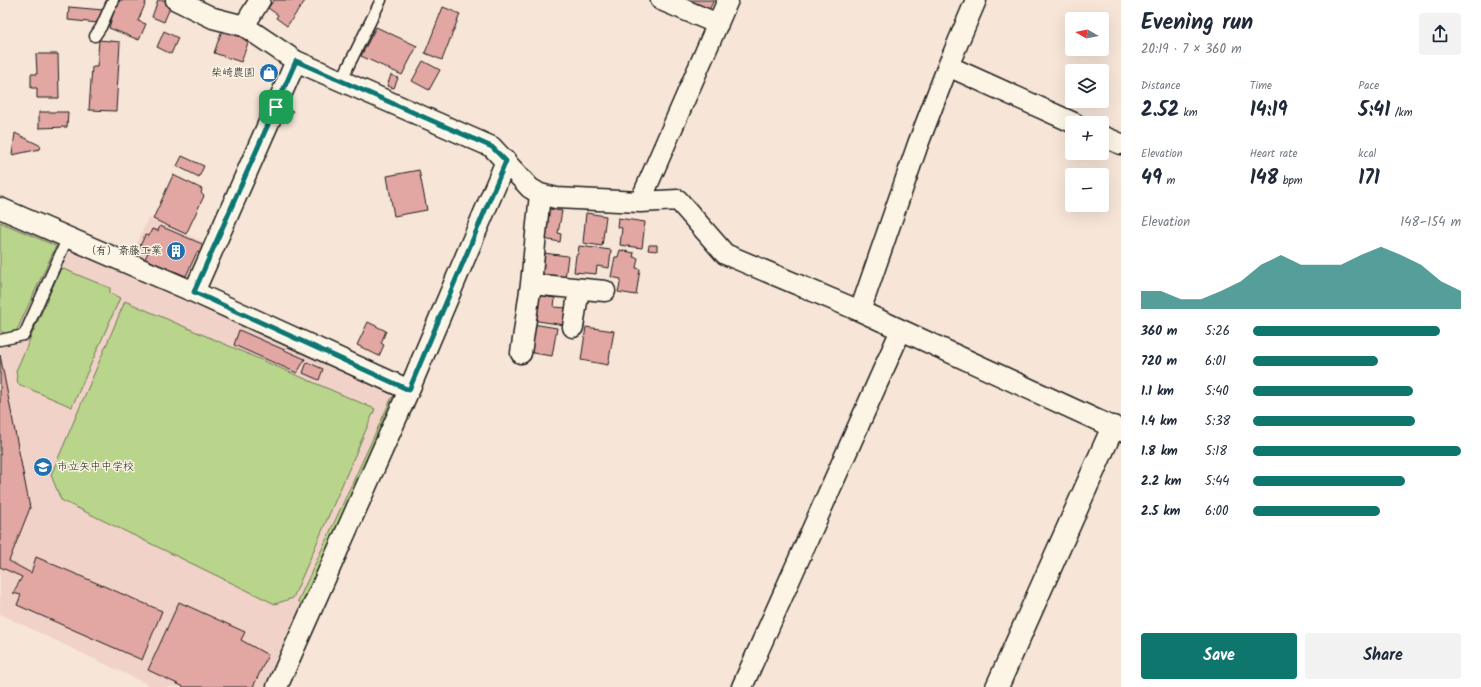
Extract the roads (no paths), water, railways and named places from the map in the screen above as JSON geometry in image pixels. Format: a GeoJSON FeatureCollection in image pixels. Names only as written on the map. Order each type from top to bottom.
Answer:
{"type":"FeatureCollection","features":[{"type":"Feature","properties":{"kind":"street"},"geometry":{"type":"LineString","coordinates":[[176,0],[214,18],[244,26],[296,61],[492,147],[530,188],[540,194],[556,198],[640,202],[678,200],[725,254],[860,311],[1117,429],[997,687]]}},
{"type":"Feature","properties":{"kind":"street"},"geometry":{"type":"LineString","coordinates":[[244,26],[260,0]]}},
{"type":"Feature","properties":{"kind":"street"},"geometry":{"type":"LineString","coordinates":[[661,0],[718,24]]}},
{"type":"Feature","properties":{"kind":"street"},"geometry":{"type":"LineString","coordinates":[[640,202],[728,0]]}},
{"type":"Feature","properties":{"kind":"street"},"geometry":{"type":"LineString","coordinates":[[860,311],[918,144],[948,66],[976,0]]}},
{"type":"Feature","properties":{"kind":"street"},"geometry":{"type":"LineString","coordinates":[[194,292],[296,61]]}},
{"type":"Feature","properties":{"kind":"street"},"geometry":{"type":"LineString","coordinates":[[948,66],[1065,119]]}},
{"type":"Feature","properties":{"kind":"street"},"geometry":{"type":"LineString","coordinates":[[1109,139],[1121,144]]}},
{"type":"Feature","properties":{"kind":"street"},"geometry":{"type":"LineString","coordinates":[[277,687],[409,390],[506,161]]}},
{"type":"Feature","properties":{"kind":"street"},"geometry":{"type":"LineString","coordinates":[[521,353],[531,284],[540,194]]}},
{"type":"Feature","properties":{"kind":"street"},"geometry":{"type":"LineString","coordinates":[[0,208],[194,292],[409,390]]}},
{"type":"Feature","properties":{"kind":"street"},"geometry":{"type":"LineString","coordinates":[[531,284],[605,292]]}},
{"type":"Feature","properties":{"kind":"street"},"geometry":{"type":"LineString","coordinates":[[573,327],[579,289]]}},
{"type":"Feature","properties":{"kind":"street"},"geometry":{"type":"LineString","coordinates":[[742,687],[901,330]]}},
{"type":"Feature","properties":{"kind":"lane"},"geometry":{"type":"LineString","coordinates":[[95,36],[101,27],[113,0]]}},
{"type":"Feature","properties":{"kind":"lane"},"geometry":{"type":"LineString","coordinates":[[341,81],[381,0]]}},
{"type":"Feature","properties":{"kind":"lane"},"geometry":{"type":"LineString","coordinates":[[0,340],[24,335],[68,237]]}},
{"type":"Feature","properties":{"kind":"place","name":"柴崎農園"},"geometry":{"type":"Point","coordinates":[269,73]}},
{"type":"Feature","properties":{"kind":"place","name":"（有）斎藤工業"},"geometry":{"type":"Point","coordinates":[176,251]}},
{"type":"Feature","properties":{"kind":"place","name":"市立矢中中学校"},"geometry":{"type":"Point","coordinates":[43,467]}}]}
